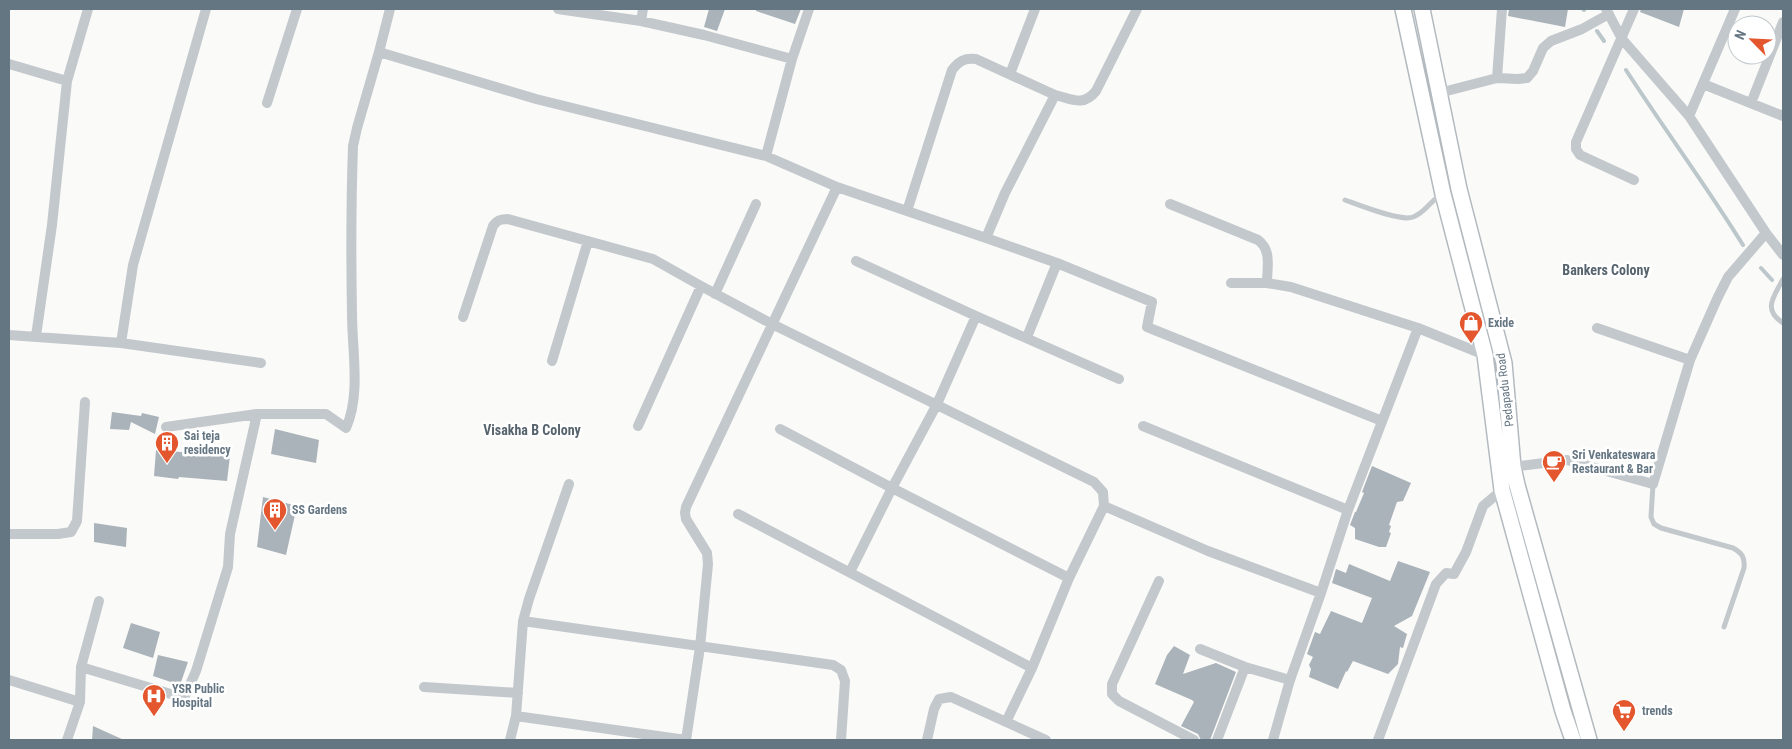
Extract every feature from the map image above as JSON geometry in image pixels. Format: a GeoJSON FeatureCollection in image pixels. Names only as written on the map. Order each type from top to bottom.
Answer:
{"type":"FeatureCollection","features":[{"type":"Feature","properties":{"kind":"main road","name":"Pedapadu Road"},"geometry":{"type":"LineString","coordinates":[[1403,9],[1443,194],[1485,355],[1502,490],[1563,711],[1573,740]]}},
{"type":"Feature","properties":{"kind":"main road","name":"Pedapadu Road"},"geometry":{"type":"LineString","coordinates":[[1422,9],[1459,190],[1504,363],[1513,467],[1589,740]]}},
{"type":"Feature","properties":{"kind":"street"},"geometry":{"type":"LineString","coordinates":[[36,336],[52,225],[66,81],[88,9]]}},
{"type":"Feature","properties":{"kind":"street"},"geometry":{"type":"LineString","coordinates":[[122,343],[133,265],[206,9]]}},
{"type":"Feature","properties":{"kind":"street"},"geometry":{"type":"LineString","coordinates":[[267,103],[297,9]]}},
{"type":"Feature","properties":{"kind":"street"},"geometry":{"type":"LineString","coordinates":[[166,428],[257,414],[326,414],[346,428],[352,415],[354,392],[352,313],[353,146],[390,9]]}},
{"type":"Feature","properties":{"kind":"street"},"geometry":{"type":"LineString","coordinates":[[558,9],[642,21],[704,35],[792,60]]}},
{"type":"Feature","properties":{"kind":"street"},"geometry":{"type":"LineString","coordinates":[[642,21],[643,9]]}},
{"type":"Feature","properties":{"kind":"street"},"geometry":{"type":"LineString","coordinates":[[766,156],[792,60],[809,9]]}},
{"type":"Feature","properties":{"kind":"street"},"geometry":{"type":"LineString","coordinates":[[1010,74],[1035,9]]}},
{"type":"Feature","properties":{"kind":"street"},"geometry":{"type":"LineString","coordinates":[[907,211],[952,70],[959,61],[966,58],[976,59],[1055,95],[1080,102],[1089,99],[1096,92],[1137,9]]}},
{"type":"Feature","properties":{"kind":"street"},"geometry":{"type":"LineString","coordinates":[[1497,78],[1502,9]]}},
{"type":"Feature","properties":{"kind":"street"},"geometry":{"type":"LineString","coordinates":[[1634,9],[1576,142],[1576,149],[1580,155],[1634,180]]}},
{"type":"Feature","properties":{"kind":"street"},"geometry":{"type":"LineString","coordinates":[[1689,116],[1735,9]]}},
{"type":"Feature","properties":{"kind":"street"},"geometry":{"type":"LineString","coordinates":[[1439,93],[1497,78],[1527,78],[1543,48],[1552,41],[1582,29],[1607,11],[1622,39],[1689,116],[1766,233],[1783,253]]}},
{"type":"Feature","properties":{"kind":"street"},"geometry":{"type":"LineString","coordinates":[[1751,103],[1783,22]]}},
{"type":"Feature","properties":{"kind":"street"},"geometry":{"type":"LineString","coordinates":[[379,52],[536,99],[766,156],[837,187],[1057,263],[1152,302],[1147,327],[1382,421]]}},
{"type":"Feature","properties":{"kind":"street"},"geometry":{"type":"LineString","coordinates":[[9,64],[66,81]]}},
{"type":"Feature","properties":{"kind":"street"},"geometry":{"type":"LineString","coordinates":[[1703,84],[1783,116]]}},
{"type":"Feature","properties":{"kind":"street"},"geometry":{"type":"LineString","coordinates":[[986,238],[1005,194],[1055,95]]}},
{"type":"Feature","properties":{"kind":"street"},"geometry":{"type":"LineString","coordinates":[[516,716],[686,740],[700,647],[708,564],[707,553],[686,519],[686,507],[837,187]]}},
{"type":"Feature","properties":{"kind":"street"},"geometry":{"type":"LineString","coordinates":[[716,294],[756,204]]}},
{"type":"Feature","properties":{"kind":"street"},"geometry":{"type":"LineString","coordinates":[[1170,204],[1264,244],[1268,255],[1267,283]]}},
{"type":"Feature","properties":{"kind":"street"},"geometry":{"type":"LineString","coordinates":[[463,317],[493,226],[497,221],[508,219],[653,259],[772,324],[1094,482],[1103,492],[1104,506],[1069,578],[1032,668],[1006,722]]}},
{"type":"Feature","properties":{"kind":"street"},"geometry":{"type":"LineString","coordinates":[[1513,467],[1567,460],[1653,484],[1690,360],[1717,299],[1728,277],[1766,233]]}},
{"type":"Feature","properties":{"kind":"street"},"geometry":{"type":"LineString","coordinates":[[552,361],[588,241]]}},
{"type":"Feature","properties":{"kind":"street"},"geometry":{"type":"LineString","coordinates":[[856,261],[1119,379]]}},
{"type":"Feature","properties":{"kind":"street"},"geometry":{"type":"LineString","coordinates":[[1027,337],[1057,263]]}},
{"type":"Feature","properties":{"kind":"street"},"geometry":{"type":"LineString","coordinates":[[1231,283],[1267,283],[1291,287],[1418,328],[1485,355]]}},
{"type":"Feature","properties":{"kind":"street"},"geometry":{"type":"LineString","coordinates":[[638,426],[701,286]]}},
{"type":"Feature","properties":{"kind":"street"},"geometry":{"type":"LineString","coordinates":[[850,572],[936,404],[976,316]]}},
{"type":"Feature","properties":{"kind":"street"},"geometry":{"type":"LineString","coordinates":[[1273,740],[1290,680],[1348,510],[1418,328]]}},
{"type":"Feature","properties":{"kind":"street"},"geometry":{"type":"LineString","coordinates":[[1597,328],[1690,360]]}},
{"type":"Feature","properties":{"kind":"street"},"geometry":{"type":"LineString","coordinates":[[9,334],[122,343],[261,363]]}},
{"type":"Feature","properties":{"kind":"street"},"geometry":{"type":"LineString","coordinates":[[9,534],[58,534],[71,532],[77,521],[85,402]]}},
{"type":"Feature","properties":{"kind":"street"},"geometry":{"type":"LineString","coordinates":[[81,668],[184,698],[196,671],[228,567],[230,534],[257,414]]}},
{"type":"Feature","properties":{"kind":"street"},"geometry":{"type":"LineString","coordinates":[[1144,426],[1348,510]]}},
{"type":"Feature","properties":{"kind":"street"},"geometry":{"type":"LineString","coordinates":[[780,429],[1069,578]]}},
{"type":"Feature","properties":{"kind":"street"},"geometry":{"type":"LineString","coordinates":[[510,740],[516,716],[523,622],[529,599],[569,484]]}},
{"type":"Feature","properties":{"kind":"street"},"geometry":{"type":"LineString","coordinates":[[1378,740],[1436,584],[1446,573],[1454,574],[1466,552],[1483,506],[1502,490]]}},
{"type":"Feature","properties":{"kind":"street"},"geometry":{"type":"LineString","coordinates":[[1104,506],[1208,551],[1321,592]]}},
{"type":"Feature","properties":{"kind":"street"},"geometry":{"type":"LineString","coordinates":[[738,514],[1032,668]]}},
{"type":"Feature","properties":{"kind":"street"},"geometry":{"type":"LineString","coordinates":[[1159,581],[1112,684],[1112,694],[1118,701],[1194,740]]}},
{"type":"Feature","properties":{"kind":"street"},"geometry":{"type":"LineString","coordinates":[[68,740],[80,702],[81,668],[99,601]]}},
{"type":"Feature","properties":{"kind":"street"},"geometry":{"type":"LineString","coordinates":[[523,622],[833,665],[841,670],[845,681],[841,740]]}},
{"type":"Feature","properties":{"kind":"street"},"geometry":{"type":"LineString","coordinates":[[1200,649],[1290,680]]}},
{"type":"Feature","properties":{"kind":"street"},"geometry":{"type":"LineString","coordinates":[[1217,740],[1245,666]]}},
{"type":"Feature","properties":{"kind":"street"},"geometry":{"type":"LineString","coordinates":[[9,680],[80,702]]}},
{"type":"Feature","properties":{"kind":"street"},"geometry":{"type":"LineString","coordinates":[[424,688],[518,692]]}},
{"type":"Feature","properties":{"kind":"street"},"geometry":{"type":"LineString","coordinates":[[927,740],[934,709],[939,699],[951,697],[1006,722],[1023,735],[1046,740]]}},
{"type":"Feature","properties":{"kind":"lane"},"geometry":{"type":"LineString","coordinates":[[1345,200],[1401,218],[1412,218],[1423,212],[1433,199],[1443,194]]}},
{"type":"Feature","properties":{"kind":"lane"},"geometry":{"type":"LineString","coordinates":[[1783,279],[1772,302],[1771,310],[1775,317],[1783,323]]}},
{"type":"Feature","properties":{"kind":"lane"},"geometry":{"type":"LineString","coordinates":[[1653,484],[1651,517],[1654,524],[1661,528],[1732,548],[1741,553],[1745,560],[1724,628]]}},
{"type":"Feature","properties":{"kind":"building"},"geometry":{"type":"Polygon","coordinates":[[[709,9],[725,9],[717,31],[704,27],[709,9]]]}},
{"type":"Feature","properties":{"kind":"building"},"geometry":{"type":"Polygon","coordinates":[[[756,9],[801,9],[795,24],[756,11],[756,9]]]}},
{"type":"Feature","properties":{"kind":"building"},"geometry":{"type":"Polygon","coordinates":[[[1509,9],[1568,9],[1565,27],[1508,16],[1509,9]]]}},
{"type":"Feature","properties":{"kind":"building"},"geometry":{"type":"Polygon","coordinates":[[[1641,9],[1684,9],[1679,27],[1640,12],[1641,9]]]}},
{"type":"Feature","properties":{"kind":"building"},"geometry":{"type":"Polygon","coordinates":[[[112,412],[141,416],[142,413],[159,417],[155,434],[131,422],[129,430],[110,429],[112,412]]]}},
{"type":"Feature","properties":{"kind":"building"},"geometry":{"type":"Polygon","coordinates":[[[275,429],[319,440],[316,463],[271,454],[275,429]]]}},
{"type":"Feature","properties":{"kind":"building"},"geometry":{"type":"Polygon","coordinates":[[[156,450],[230,456],[227,481],[154,476],[156,450]]]}},
{"type":"Feature","properties":{"kind":"building"},"geometry":{"type":"Polygon","coordinates":[[[1372,466],[1411,483],[1403,501],[1397,502],[1389,525],[1391,526],[1389,532],[1391,533],[1386,547],[1379,547],[1355,539],[1355,528],[1350,525],[1364,493],[1362,492],[1372,466]]]}},
{"type":"Feature","properties":{"kind":"building","name":"SS Gardens"},"geometry":{"type":"Polygon","coordinates":[[[263,497],[297,506],[286,555],[257,547],[263,497]]]}},
{"type":"Feature","properties":{"kind":"building"},"geometry":{"type":"Polygon","coordinates":[[[94,523],[127,528],[126,547],[94,542],[94,523]]]}},
{"type":"Feature","properties":{"kind":"building"},"geometry":{"type":"Polygon","coordinates":[[[1398,561],[1430,572],[1412,616],[1394,626],[1407,634],[1403,648],[1400,647],[1398,664],[1388,674],[1353,661],[1338,689],[1309,677],[1311,669],[1309,665],[1313,657],[1307,654],[1315,632],[1320,634],[1331,611],[1362,623],[1372,598],[1332,583],[1336,569],[1346,573],[1349,564],[1390,581],[1398,561]]]}},
{"type":"Feature","properties":{"kind":"building"},"geometry":{"type":"Polygon","coordinates":[[[131,623],[160,632],[153,658],[123,648],[131,623]]]}},
{"type":"Feature","properties":{"kind":"building"},"geometry":{"type":"Polygon","coordinates":[[[1174,646],[1190,655],[1183,674],[1216,663],[1236,672],[1210,740],[1201,740],[1198,734],[1181,726],[1194,702],[1155,684],[1167,655],[1174,646]]]}},
{"type":"Feature","properties":{"kind":"building"},"geometry":{"type":"Polygon","coordinates":[[[158,655],[188,662],[180,685],[153,676],[158,655]]]}},
{"type":"Feature","properties":{"kind":"building"},"geometry":{"type":"Polygon","coordinates":[[[93,726],[124,740],[92,740],[93,726]]]}},
{"type":"Feature","properties":{"kind":"waterway"},"geometry":{"type":"LineString","coordinates":[[1597,31],[1604,41]]}},
{"type":"Feature","properties":{"kind":"waterway"},"geometry":{"type":"LineString","coordinates":[[1626,70],[1743,245]]}},
{"type":"Feature","properties":{"kind":"waterway"},"geometry":{"type":"LineString","coordinates":[[1761,268],[1772,280]]}},
{"type":"Feature","properties":{"kind":"place","name":"Exide"},"geometry":{"type":"Point","coordinates":[1471,344]}},
{"type":"Feature","properties":{"kind":"place","name":"Sai teja residency"},"geometry":{"type":"Point","coordinates":[167,464]}},
{"type":"Feature","properties":{"kind":"place","name":"Sri Venkateswara Restaurant & Bar"},"geometry":{"type":"Point","coordinates":[1554,483]}},
{"type":"Feature","properties":{"kind":"place","name":"SS Gardens"},"geometry":{"type":"Point","coordinates":[275,531]}},
{"type":"Feature","properties":{"kind":"place","name":"YSR Public Hospital"},"geometry":{"type":"Point","coordinates":[154,717]}},
{"type":"Feature","properties":{"kind":"place","name":"trends"},"geometry":{"type":"Point","coordinates":[1624,732]}},
{"type":"Feature","properties":{"kind":"district","name":"Bankers Colony"},"geometry":{"type":"Point","coordinates":[1606,270]}},
{"type":"Feature","properties":{"kind":"district","name":"Visakha B Colony"},"geometry":{"type":"Point","coordinates":[532,430]}}]}
